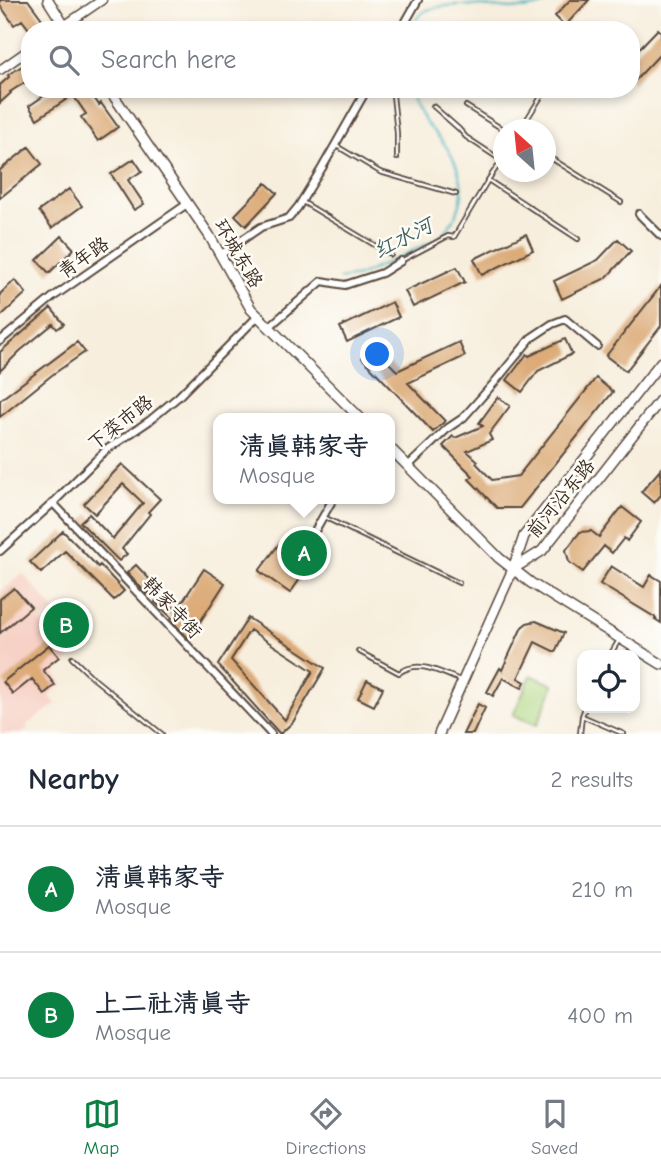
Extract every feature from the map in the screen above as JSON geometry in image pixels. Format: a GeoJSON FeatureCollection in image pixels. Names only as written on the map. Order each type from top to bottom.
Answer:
{"type":"FeatureCollection","features":[{"type":"Feature","properties":{"kind":"main road"},"geometry":{"type":"LineString","coordinates":[[48,0],[59,21]]}},
{"type":"Feature","properties":{"kind":"main road"},"geometry":{"type":"LineString","coordinates":[[73,21],[102,0]]}},
{"type":"Feature","properties":{"kind":"main road"},"geometry":{"type":"LineString","coordinates":[[0,70],[21,55]]}},
{"type":"Feature","properties":{"kind":"main road","name":"环城东路"},"geometry":{"type":"LineString","coordinates":[[114,98],[187,204],[251,309],[355,413]]}},
{"type":"Feature","properties":{"kind":"main road"},"geometry":{"type":"LineString","coordinates":[[439,734],[513,569],[524,536],[661,362]]}},
{"type":"Feature","properties":{"kind":"main road","name":"前河沿东路"},"geometry":{"type":"LineString","coordinates":[[513,569],[542,551],[661,399]]}},
{"type":"Feature","properties":{"kind":"main road"},"geometry":{"type":"LineString","coordinates":[[395,453],[513,569],[661,664]]}},
{"type":"Feature","properties":{"kind":"street"},"geometry":{"type":"LineString","coordinates":[[406,21],[418,0]]}},
{"type":"Feature","properties":{"kind":"street"},"geometry":{"type":"LineString","coordinates":[[220,255],[261,227],[289,218],[362,98]]}},
{"type":"Feature","properties":{"kind":"street","name":"青年路"},"geometry":{"type":"LineString","coordinates":[[0,341],[53,297],[187,204]]}},
{"type":"Feature","properties":{"kind":"street"},"geometry":{"type":"LineString","coordinates":[[639,214],[661,236]]}},
{"type":"Feature","properties":{"kind":"street"},"geometry":{"type":"LineString","coordinates":[[269,327],[322,281],[345,285],[382,273],[401,261]]}},
{"type":"Feature","properties":{"kind":"street","name":"下菜市路"},"geometry":{"type":"LineString","coordinates":[[0,551],[106,450],[149,421],[178,397],[258,316]]}},
{"type":"Feature","properties":{"kind":"street"},"geometry":{"type":"LineString","coordinates":[[408,466],[448,428],[463,418],[531,338],[541,331],[565,319],[597,345]]}},
{"type":"Feature","properties":{"kind":"street","name":"韩家寺街"},"geometry":{"type":"LineString","coordinates":[[53,503],[271,734]]}},
{"type":"Feature","properties":{"kind":"street"},"geometry":{"type":"LineString","coordinates":[[308,544],[330,504]]}},
{"type":"Feature","properties":{"kind":"lane"},"geometry":{"type":"LineString","coordinates":[[393,98],[397,158]]}},
{"type":"Feature","properties":{"kind":"lane"},"geometry":{"type":"LineString","coordinates":[[527,119],[541,98]]}},
{"type":"Feature","properties":{"kind":"lane"},"geometry":{"type":"LineString","coordinates":[[433,106],[466,137],[493,154]]}},
{"type":"Feature","properties":{"kind":"lane"},"geometry":{"type":"LineString","coordinates":[[466,106],[493,123]]}},
{"type":"Feature","properties":{"kind":"lane"},"geometry":{"type":"LineString","coordinates":[[335,145],[380,172],[456,194]]}},
{"type":"Feature","properties":{"kind":"lane"},"geometry":{"type":"LineString","coordinates":[[556,162],[621,202]]}},
{"type":"Feature","properties":{"kind":"lane"},"geometry":{"type":"LineString","coordinates":[[401,261],[448,236],[454,237],[493,172]]}},
{"type":"Feature","properties":{"kind":"lane"},"geometry":{"type":"LineString","coordinates":[[488,180],[578,239]]}},
{"type":"Feature","properties":{"kind":"lane"},"geometry":{"type":"LineString","coordinates":[[301,201],[391,254]]}},
{"type":"Feature","properties":{"kind":"lane"},"geometry":{"type":"LineString","coordinates":[[323,517],[459,583]]}},
{"type":"Feature","properties":{"kind":"lane"},"geometry":{"type":"LineString","coordinates":[[613,650],[620,639]]}},
{"type":"Feature","properties":{"kind":"lane"},"geometry":{"type":"LineString","coordinates":[[358,652],[399,673],[406,668],[425,666],[463,681]]}},
{"type":"Feature","properties":{"kind":"lane"},"geometry":{"type":"LineString","coordinates":[[72,658],[162,734]]}},
{"type":"Feature","properties":{"kind":"lane"},"geometry":{"type":"LineString","coordinates":[[580,734],[583,713]]}},
{"type":"Feature","properties":{"kind":"lane"},"geometry":{"type":"LineString","coordinates":[[582,716],[624,734]]}},
{"type":"Feature","properties":{"kind":"shaded area"},"geometry":{"type":"Polygon","coordinates":[[[23,574],[55,610],[40,621],[70,659],[54,673],[62,684],[49,695],[56,704],[26,725],[28,729],[21,734],[0,734],[0,592],[23,574]]]}},
{"type":"Feature","properties":{"kind":"green space"},"geometry":{"type":"Polygon","coordinates":[[[531,675],[554,685],[537,725],[513,715],[531,675]]]}},
{"type":"Feature","properties":{"kind":"building"},"geometry":{"type":"Polygon","coordinates":[[[0,0],[28,0],[42,19],[22,20],[14,25],[0,5],[0,0]]]}},
{"type":"Feature","properties":{"kind":"building"},"geometry":{"type":"Polygon","coordinates":[[[570,0],[589,0],[570,21],[560,21],[555,16],[570,0]]]}},
{"type":"Feature","properties":{"kind":"building"},"geometry":{"type":"Polygon","coordinates":[[[658,29],[661,32],[661,53],[640,75],[640,48],[658,29]]]}},
{"type":"Feature","properties":{"kind":"building"},"geometry":{"type":"Polygon","coordinates":[[[21,67],[21,85],[0,103],[0,85],[8,75],[21,67]]]}},
{"type":"Feature","properties":{"kind":"building"},"geometry":{"type":"Polygon","coordinates":[[[41,98],[68,98],[37,119],[29,106],[41,98]]]}},
{"type":"Feature","properties":{"kind":"building"},"geometry":{"type":"Polygon","coordinates":[[[75,98],[94,98],[118,127],[98,141],[81,117],[86,114],[75,98]]]}},
{"type":"Feature","properties":{"kind":"building"},"geometry":{"type":"Polygon","coordinates":[[[29,147],[42,164],[0,198],[0,170],[29,147]]]}},
{"type":"Feature","properties":{"kind":"building"},"geometry":{"type":"Polygon","coordinates":[[[134,159],[142,171],[128,180],[144,204],[134,210],[111,174],[134,159]]]}},
{"type":"Feature","properties":{"kind":"building"},"geometry":{"type":"Polygon","coordinates":[[[266,183],[277,193],[246,226],[235,215],[266,183]]]}},
{"type":"Feature","properties":{"kind":"building"},"geometry":{"type":"Polygon","coordinates":[[[69,189],[82,206],[52,228],[39,211],[69,189]]]}},
{"type":"Feature","properties":{"kind":"building"},"geometry":{"type":"Polygon","coordinates":[[[526,234],[533,250],[482,275],[474,259],[526,234]]]}},
{"type":"Feature","properties":{"kind":"building"},"geometry":{"type":"Polygon","coordinates":[[[62,236],[74,249],[49,273],[37,260],[62,236]]]}},
{"type":"Feature","properties":{"kind":"building"},"geometry":{"type":"Polygon","coordinates":[[[618,239],[631,251],[606,278],[562,299],[554,281],[598,260],[618,239]]]}},
{"type":"Feature","properties":{"kind":"building"},"geometry":{"type":"Polygon","coordinates":[[[457,267],[465,282],[413,307],[405,291],[457,267]]]}},
{"type":"Feature","properties":{"kind":"building"},"geometry":{"type":"Polygon","coordinates":[[[15,280],[26,293],[0,317],[0,294],[15,280]]]}},
{"type":"Feature","properties":{"kind":"building"},"geometry":{"type":"Polygon","coordinates":[[[661,286],[661,326],[626,371],[606,356],[661,286]]]}},
{"type":"Feature","properties":{"kind":"building"},"geometry":{"type":"Polygon","coordinates":[[[392,302],[399,317],[347,342],[340,327],[392,302]]]}},
{"type":"Feature","properties":{"kind":"building"},"geometry":{"type":"Polygon","coordinates":[[[51,308],[64,324],[57,329],[53,324],[0,371],[0,352],[51,308]]]}},
{"type":"Feature","properties":{"kind":"building"},"geometry":{"type":"Polygon","coordinates":[[[565,339],[572,354],[538,371],[522,392],[507,380],[527,354],[529,356],[565,339]]]}},
{"type":"Feature","properties":{"kind":"building"},"geometry":{"type":"Polygon","coordinates":[[[77,342],[85,352],[0,417],[0,400],[77,342]]]}},
{"type":"Feature","properties":{"kind":"building"},"geometry":{"type":"Polygon","coordinates":[[[459,342],[465,356],[408,383],[445,421],[433,432],[362,358],[373,347],[397,371],[459,342]]]}},
{"type":"Feature","properties":{"kind":"building"},"geometry":{"type":"Polygon","coordinates":[[[596,378],[613,392],[520,508],[497,508],[469,479],[473,476],[443,446],[453,436],[455,438],[483,426],[479,423],[498,397],[510,406],[489,434],[492,440],[467,451],[492,480],[518,476],[596,378]]]}},
{"type":"Feature","properties":{"kind":"building"},"geometry":{"type":"Polygon","coordinates":[[[122,464],[160,499],[122,549],[127,554],[119,561],[80,522],[89,514],[113,539],[143,503],[123,484],[95,514],[84,504],[122,464]]]}},
{"type":"Feature","properties":{"kind":"building"},"geometry":{"type":"Polygon","coordinates":[[[661,469],[661,495],[654,503],[641,492],[661,469]]]}},
{"type":"Feature","properties":{"kind":"building"},"geometry":{"type":"Polygon","coordinates":[[[622,507],[641,522],[627,541],[624,538],[612,553],[604,546],[583,572],[569,562],[566,550],[580,532],[591,531],[599,537],[622,507]]]}},
{"type":"Feature","properties":{"kind":"building"},"geometry":{"type":"Polygon","coordinates":[[[63,531],[124,591],[114,600],[65,551],[41,573],[30,562],[63,531]]]}},
{"type":"Feature","properties":{"kind":"building"},"geometry":{"type":"Polygon","coordinates":[[[279,544],[310,565],[290,593],[259,571],[279,544]]]}},
{"type":"Feature","properties":{"kind":"building"},"geometry":{"type":"Polygon","coordinates":[[[136,565],[156,586],[147,594],[127,573],[136,565]]]}},
{"type":"Feature","properties":{"kind":"building"},"geometry":{"type":"Polygon","coordinates":[[[611,566],[644,587],[651,575],[661,581],[661,623],[600,584],[611,566]]]}},
{"type":"Feature","properties":{"kind":"building"},"geometry":{"type":"Polygon","coordinates":[[[204,569],[225,583],[189,639],[155,602],[158,597],[177,610],[204,569]]]}},
{"type":"Feature","properties":{"kind":"building"},"geometry":{"type":"Polygon","coordinates":[[[14,588],[31,607],[0,633],[0,599],[14,588]]]}},
{"type":"Feature","properties":{"kind":"building"},"geometry":{"type":"Polygon","coordinates":[[[67,606],[85,626],[64,645],[46,625],[67,606]]]}},
{"type":"Feature","properties":{"kind":"building"},"geometry":{"type":"Polygon","coordinates":[[[248,618],[325,668],[293,722],[280,734],[218,665],[248,618]],[[250,630],[231,660],[285,720],[313,671],[250,630]]]}},
{"type":"Feature","properties":{"kind":"building"},"geometry":{"type":"Polygon","coordinates":[[[536,621],[564,633],[555,652],[535,642],[518,678],[525,682],[522,688],[503,678],[493,696],[487,692],[500,668],[502,670],[522,627],[536,621]]]}},
{"type":"Feature","properties":{"kind":"building"},"geometry":{"type":"Polygon","coordinates":[[[49,645],[59,657],[43,670],[55,685],[44,694],[32,679],[13,694],[3,682],[49,645]]]}},
{"type":"Feature","properties":{"kind":"building"},"geometry":{"type":"Polygon","coordinates":[[[367,680],[383,688],[374,706],[358,698],[367,680]]]}},
{"type":"Feature","properties":{"kind":"building"},"geometry":{"type":"Polygon","coordinates":[[[478,704],[485,708],[473,734],[463,734],[478,704]]]}},
{"type":"Feature","properties":{"kind":"waterway"},"geometry":{"type":"LineString","coordinates":[[415,21],[427,10],[450,5],[523,9],[554,0]]}},
{"type":"Feature","properties":{"kind":"waterway","name":"红水河"},"geometry":{"type":"LineString","coordinates":[[339,279],[359,276],[436,240],[449,227],[458,210],[462,186],[455,163],[445,145],[423,119],[412,98]]}},
{"type":"Feature","properties":{"kind":"place","name":"清真韩家寺"},"geometry":{"type":"Point","coordinates":[304,553]}},
{"type":"Feature","properties":{"kind":"place","name":"上二社清真寺"},"geometry":{"type":"Point","coordinates":[66,625]}}]}
